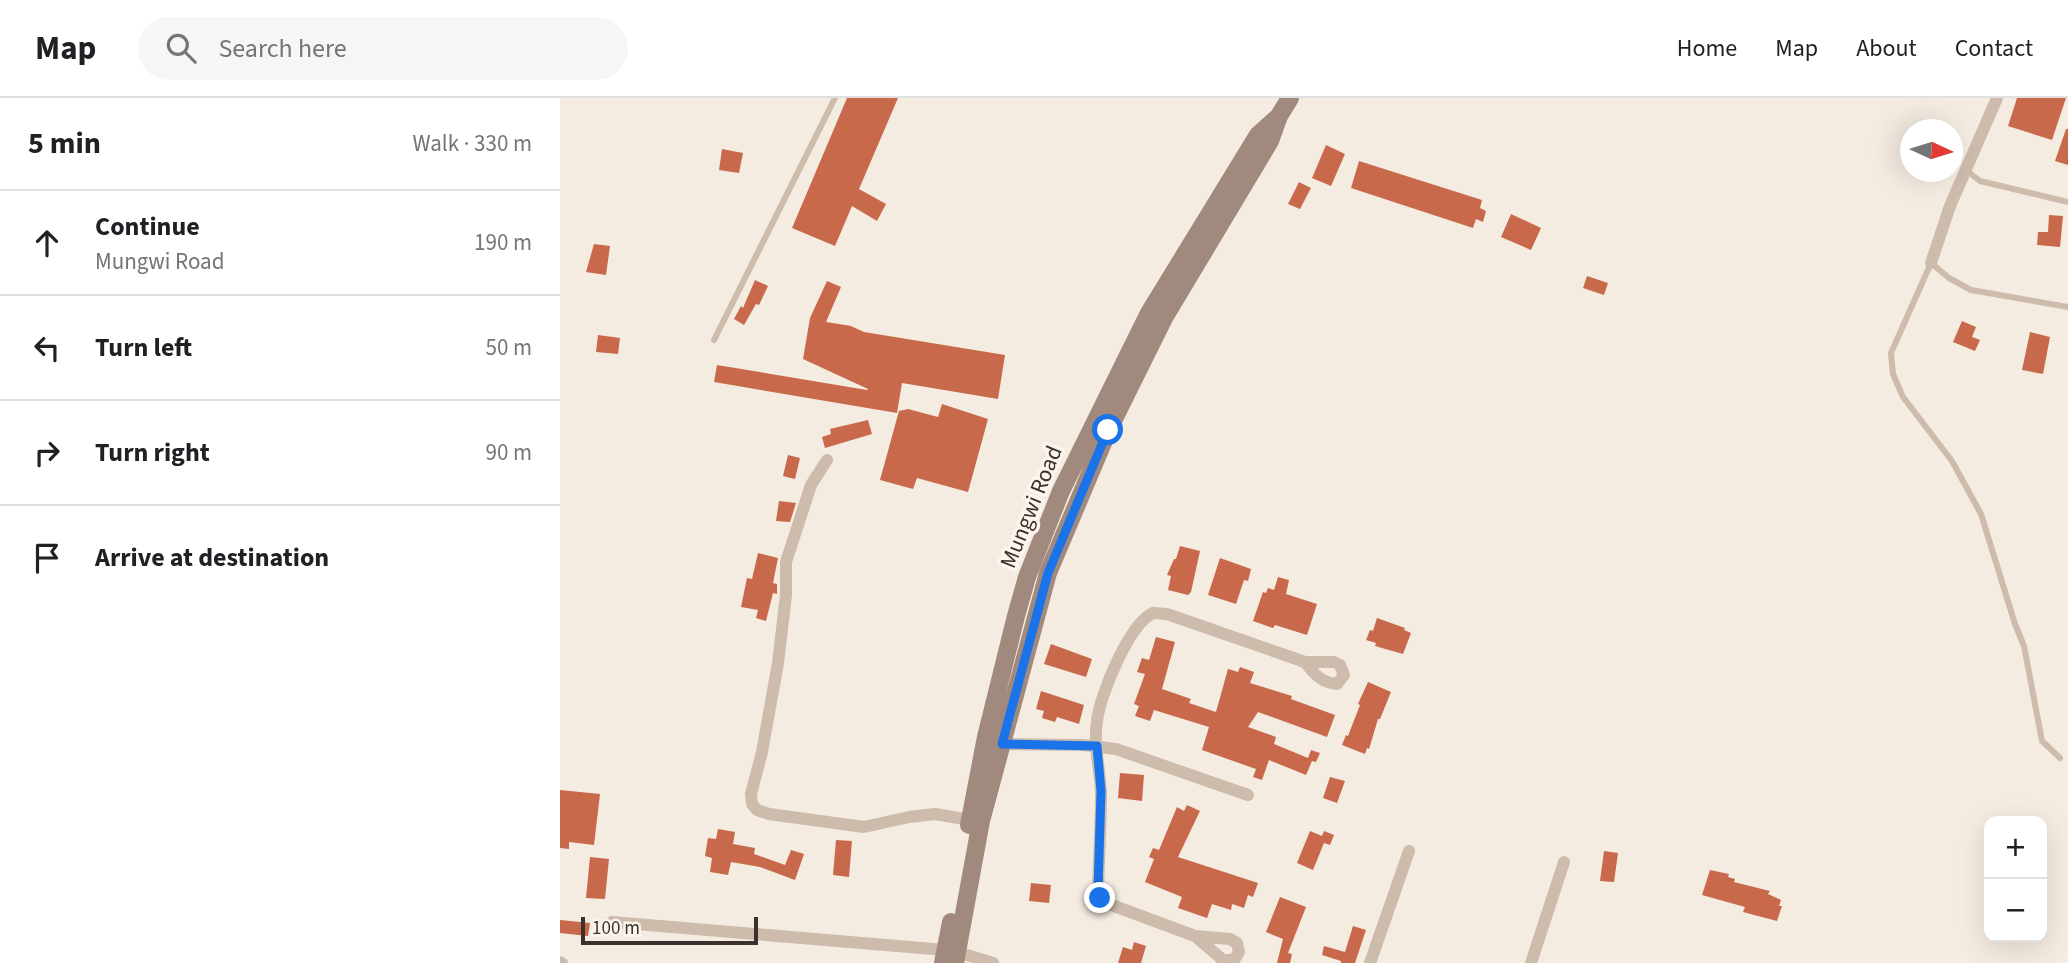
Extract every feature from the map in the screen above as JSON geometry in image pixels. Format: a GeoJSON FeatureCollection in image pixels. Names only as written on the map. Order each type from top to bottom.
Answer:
{"type":"FeatureCollection","features":[{"type":"Feature","properties":{"kind":"main road","name":"Mungwi Road"},"geometry":{"type":"LineString","coordinates":[[950,957],[981,821],[1048,573],[1077,499],[1164,318],[1270,141],[1279,116],[1290,98]]}},
{"type":"Feature","properties":{"kind":"main road","name":"Mungwi Road"},"geometry":{"type":"LineString","coordinates":[[950,957],[970,820],[986,737],[1027,577],[1061,491],[1149,313],[1258,135],[1279,116]]}},
{"type":"Feature","properties":{"kind":"street"},"geometry":{"type":"LineString","coordinates":[[1931,263],[1936,240],[1997,98]]}},
{"type":"Feature","properties":{"kind":"street"},"geometry":{"type":"LineString","coordinates":[[827,460],[811,485],[786,562],[786,594],[778,663],[762,752],[751,794],[752,804],[757,810],[769,814],[864,827],[935,814],[970,820]]}},
{"type":"Feature","properties":{"kind":"street"},"geometry":{"type":"LineString","coordinates":[[1195,936],[1106,903],[1100,898],[1101,791],[1097,719],[1120,656],[1138,625],[1153,613],[1167,614],[1305,662]]}},
{"type":"Feature","properties":{"kind":"street"},"geometry":{"type":"LineString","coordinates":[[1002,744],[1097,746],[1116,749],[1248,795]]}},
{"type":"Feature","properties":{"kind":"street"},"geometry":{"type":"LineString","coordinates":[[1370,963],[1409,851]]}},
{"type":"Feature","properties":{"kind":"street"},"geometry":{"type":"LineString","coordinates":[[1531,963],[1564,862]]}},
{"type":"Feature","properties":{"kind":"street"},"geometry":{"type":"LineString","coordinates":[[612,922],[993,963]]}},
{"type":"Feature","properties":{"kind":"lane"},"geometry":{"type":"LineString","coordinates":[[714,340],[835,98]]}},
{"type":"Feature","properties":{"kind":"lane"},"geometry":{"type":"LineString","coordinates":[[1966,170],[1980,181],[2068,202]]}},
{"type":"Feature","properties":{"kind":"lane"},"geometry":{"type":"LineString","coordinates":[[2060,758],[2042,741],[2024,646],[1981,514],[1952,461],[1903,397],[1893,374],[1891,353],[1931,263],[1955,282],[1971,290],[2068,307]]}},
{"type":"Feature","properties":{"kind":"building"},"geometry":{"type":"Polygon","coordinates":[[[847,98],[898,98],[859,189],[886,204],[877,221],[852,206],[835,246],[792,228],[847,98]]]}},
{"type":"Feature","properties":{"kind":"building"},"geometry":{"type":"Polygon","coordinates":[[[2017,98],[2066,98],[2052,140],[2008,126],[2017,98]]]}},
{"type":"Feature","properties":{"kind":"building"},"geometry":{"type":"Polygon","coordinates":[[[2068,129],[2068,165],[2055,161],[2068,129]]]}},
{"type":"Feature","properties":{"kind":"building"},"geometry":{"type":"Polygon","coordinates":[[[1326,145],[1345,154],[1331,186],[1312,178],[1326,145]]]}},
{"type":"Feature","properties":{"kind":"building"},"geometry":{"type":"Polygon","coordinates":[[[722,149],[743,153],[739,173],[719,170],[722,149]]]}},
{"type":"Feature","properties":{"kind":"building"},"geometry":{"type":"Polygon","coordinates":[[[1359,161],[1482,200],[1480,208],[1486,211],[1483,222],[1476,219],[1473,228],[1351,188],[1359,161]]]}},
{"type":"Feature","properties":{"kind":"building"},"geometry":{"type":"Polygon","coordinates":[[[1299,182],[1311,188],[1300,209],[1288,204],[1299,182]]]}},
{"type":"Feature","properties":{"kind":"building"},"geometry":{"type":"Polygon","coordinates":[[[1511,214],[1541,228],[1531,250],[1501,237],[1511,214]]]}},
{"type":"Feature","properties":{"kind":"building"},"geometry":{"type":"Polygon","coordinates":[[[2049,215],[2063,216],[2060,247],[2037,245],[2038,232],[2048,232],[2049,215]]]}},
{"type":"Feature","properties":{"kind":"building"},"geometry":{"type":"Polygon","coordinates":[[[594,244],[610,246],[606,275],[586,272],[594,244]]]}},
{"type":"Feature","properties":{"kind":"building"},"geometry":{"type":"Polygon","coordinates":[[[1587,276],[1608,283],[1604,295],[1583,288],[1587,276]]]}},
{"type":"Feature","properties":{"kind":"building"},"geometry":{"type":"Polygon","coordinates":[[[755,280],[768,286],[759,305],[756,304],[744,325],[734,319],[741,306],[743,308],[755,280]]]}},
{"type":"Feature","properties":{"kind":"building"},"geometry":{"type":"Polygon","coordinates":[[[827,281],[841,287],[826,322],[851,326],[864,332],[1005,355],[998,399],[902,383],[897,413],[714,382],[717,365],[867,390],[803,359],[810,318],[827,281]]]}},
{"type":"Feature","properties":{"kind":"building"},"geometry":{"type":"Polygon","coordinates":[[[1962,321],[1976,327],[1972,337],[1980,340],[1975,351],[1953,342],[1962,321]]]}},
{"type":"Feature","properties":{"kind":"building"},"geometry":{"type":"Polygon","coordinates":[[[2030,332],[2050,337],[2043,374],[2022,370],[2030,332]]]}},
{"type":"Feature","properties":{"kind":"building"},"geometry":{"type":"Polygon","coordinates":[[[598,335],[620,338],[618,354],[596,352],[598,335]]]}},
{"type":"Feature","properties":{"kind":"building"},"geometry":{"type":"Polygon","coordinates":[[[942,404],[988,419],[968,492],[917,478],[913,489],[880,480],[899,411],[908,409],[938,417],[942,404]]]}},
{"type":"Feature","properties":{"kind":"building"},"geometry":{"type":"Polygon","coordinates":[[[868,420],[872,434],[825,448],[822,437],[831,434],[830,429],[868,420]]]}},
{"type":"Feature","properties":{"kind":"building"},"geometry":{"type":"Polygon","coordinates":[[[788,455],[800,458],[795,479],[783,476],[788,455]]]}},
{"type":"Feature","properties":{"kind":"building"},"geometry":{"type":"Polygon","coordinates":[[[779,501],[796,503],[790,522],[776,521],[779,501]]]}},
{"type":"Feature","properties":{"kind":"building"},"geometry":{"type":"Polygon","coordinates":[[[1180,546],[1200,551],[1191,592],[1188,595],[1168,590],[1171,576],[1167,575],[1180,546]]]}},
{"type":"Feature","properties":{"kind":"building"},"geometry":{"type":"Polygon","coordinates":[[[758,553],[778,558],[773,583],[777,584],[777,594],[773,593],[766,621],[756,618],[758,610],[741,607],[747,578],[752,579],[758,553]]]}},
{"type":"Feature","properties":{"kind":"building"},"geometry":{"type":"Polygon","coordinates":[[[1220,558],[1251,569],[1248,581],[1244,580],[1236,604],[1208,595],[1220,558]]]}},
{"type":"Feature","properties":{"kind":"building"},"geometry":{"type":"Polygon","coordinates":[[[1278,577],[1289,580],[1286,594],[1317,604],[1307,635],[1253,621],[1263,592],[1266,593],[1268,588],[1274,590],[1278,577]]]}},
{"type":"Feature","properties":{"kind":"building"},"geometry":{"type":"Polygon","coordinates":[[[1377,618],[1405,628],[1404,630],[1411,633],[1403,654],[1375,646],[1376,643],[1366,640],[1370,630],[1373,631],[1377,618]]]}},
{"type":"Feature","properties":{"kind":"building"},"geometry":{"type":"Polygon","coordinates":[[[1156,637],[1175,642],[1162,689],[1191,699],[1189,703],[1216,712],[1228,669],[1238,672],[1240,667],[1254,672],[1250,683],[1292,696],[1291,699],[1335,715],[1327,737],[1258,712],[1248,727],[1276,737],[1274,744],[1308,758],[1311,750],[1320,753],[1316,762],[1312,761],[1306,775],[1269,760],[1262,780],[1253,777],[1256,769],[1202,750],[1209,727],[1154,710],[1150,721],[1135,716],[1139,706],[1134,704],[1145,674],[1137,672],[1142,658],[1149,660],[1156,637]]]}},
{"type":"Feature","properties":{"kind":"building"},"geometry":{"type":"Polygon","coordinates":[[[1051,644],[1092,659],[1086,677],[1044,664],[1051,644]]]}},
{"type":"Feature","properties":{"kind":"building"},"geometry":{"type":"Polygon","coordinates":[[[1368,682],[1391,692],[1365,754],[1342,745],[1346,735],[1348,736],[1368,682]]]}},
{"type":"Feature","properties":{"kind":"building"},"geometry":{"type":"Polygon","coordinates":[[[1041,691],[1084,705],[1079,724],[1057,717],[1055,722],[1042,718],[1044,711],[1036,709],[1041,691]]]}},
{"type":"Feature","properties":{"kind":"building"},"geometry":{"type":"Polygon","coordinates":[[[1120,773],[1144,775],[1142,801],[1118,798],[1120,773]]]}},
{"type":"Feature","properties":{"kind":"building"},"geometry":{"type":"Polygon","coordinates":[[[1330,777],[1345,781],[1337,803],[1323,798],[1330,777]]]}},
{"type":"Feature","properties":{"kind":"building"},"geometry":{"type":"Polygon","coordinates":[[[560,790],[600,794],[594,845],[569,842],[569,849],[560,848],[560,790]]]}},
{"type":"Feature","properties":{"kind":"building"},"geometry":{"type":"Polygon","coordinates":[[[1187,805],[1200,811],[1178,857],[1258,883],[1253,897],[1248,895],[1244,908],[1232,904],[1231,910],[1212,904],[1207,918],[1178,908],[1182,897],[1145,882],[1154,859],[1149,857],[1153,848],[1159,850],[1177,807],[1184,811],[1187,805]]]}},
{"type":"Feature","properties":{"kind":"building"},"geometry":{"type":"Polygon","coordinates":[[[718,829],[735,832],[733,844],[755,848],[754,854],[785,865],[791,850],[804,854],[795,880],[760,867],[731,862],[728,875],[710,872],[712,858],[705,856],[708,838],[716,839],[718,829]]]}},
{"type":"Feature","properties":{"kind":"building"},"geometry":{"type":"Polygon","coordinates":[[[1310,831],[1322,836],[1324,831],[1334,835],[1330,845],[1324,843],[1313,870],[1297,863],[1310,831]]]}},
{"type":"Feature","properties":{"kind":"building"},"geometry":{"type":"Polygon","coordinates":[[[836,840],[852,841],[849,877],[833,875],[836,840]]]}},
{"type":"Feature","properties":{"kind":"building"},"geometry":{"type":"Polygon","coordinates":[[[1604,851],[1618,853],[1614,882],[1600,881],[1604,851]]]}},
{"type":"Feature","properties":{"kind":"building"},"geometry":{"type":"Polygon","coordinates":[[[590,857],[609,859],[605,899],[586,898],[590,857]]]}},
{"type":"Feature","properties":{"kind":"building"},"geometry":{"type":"Polygon","coordinates":[[[1710,870],[1729,874],[1728,877],[1735,879],[1734,882],[1770,891],[1768,894],[1781,900],[1779,906],[1782,906],[1777,921],[1743,912],[1745,907],[1702,895],[1710,870]]]}},
{"type":"Feature","properties":{"kind":"building"},"geometry":{"type":"Polygon","coordinates":[[[1031,883],[1051,885],[1049,903],[1029,901],[1031,883]]]}},
{"type":"Feature","properties":{"kind":"building"},"geometry":{"type":"Polygon","coordinates":[[[1280,897],[1306,907],[1288,953],[1292,954],[1290,963],[1277,963],[1283,939],[1266,932],[1280,897]]]}},
{"type":"Feature","properties":{"kind":"building"},"geometry":{"type":"Polygon","coordinates":[[[560,920],[590,923],[588,936],[560,933],[560,920]]]}},
{"type":"Feature","properties":{"kind":"building"},"geometry":{"type":"Polygon","coordinates":[[[1353,926],[1366,930],[1355,963],[1341,963],[1322,955],[1324,946],[1345,952],[1353,926]]]}},
{"type":"Feature","properties":{"kind":"building"},"geometry":{"type":"Polygon","coordinates":[[[1134,942],[1146,946],[1141,963],[1118,963],[1123,947],[1132,950],[1134,942]]]}},
{"type":"Feature","properties":{"kind":"route"},"geometry":{"type":"LineString","coordinates":[[1100,898],[1101,791],[1097,746],[1002,744],[1048,573],[1108,430]]}}]}
